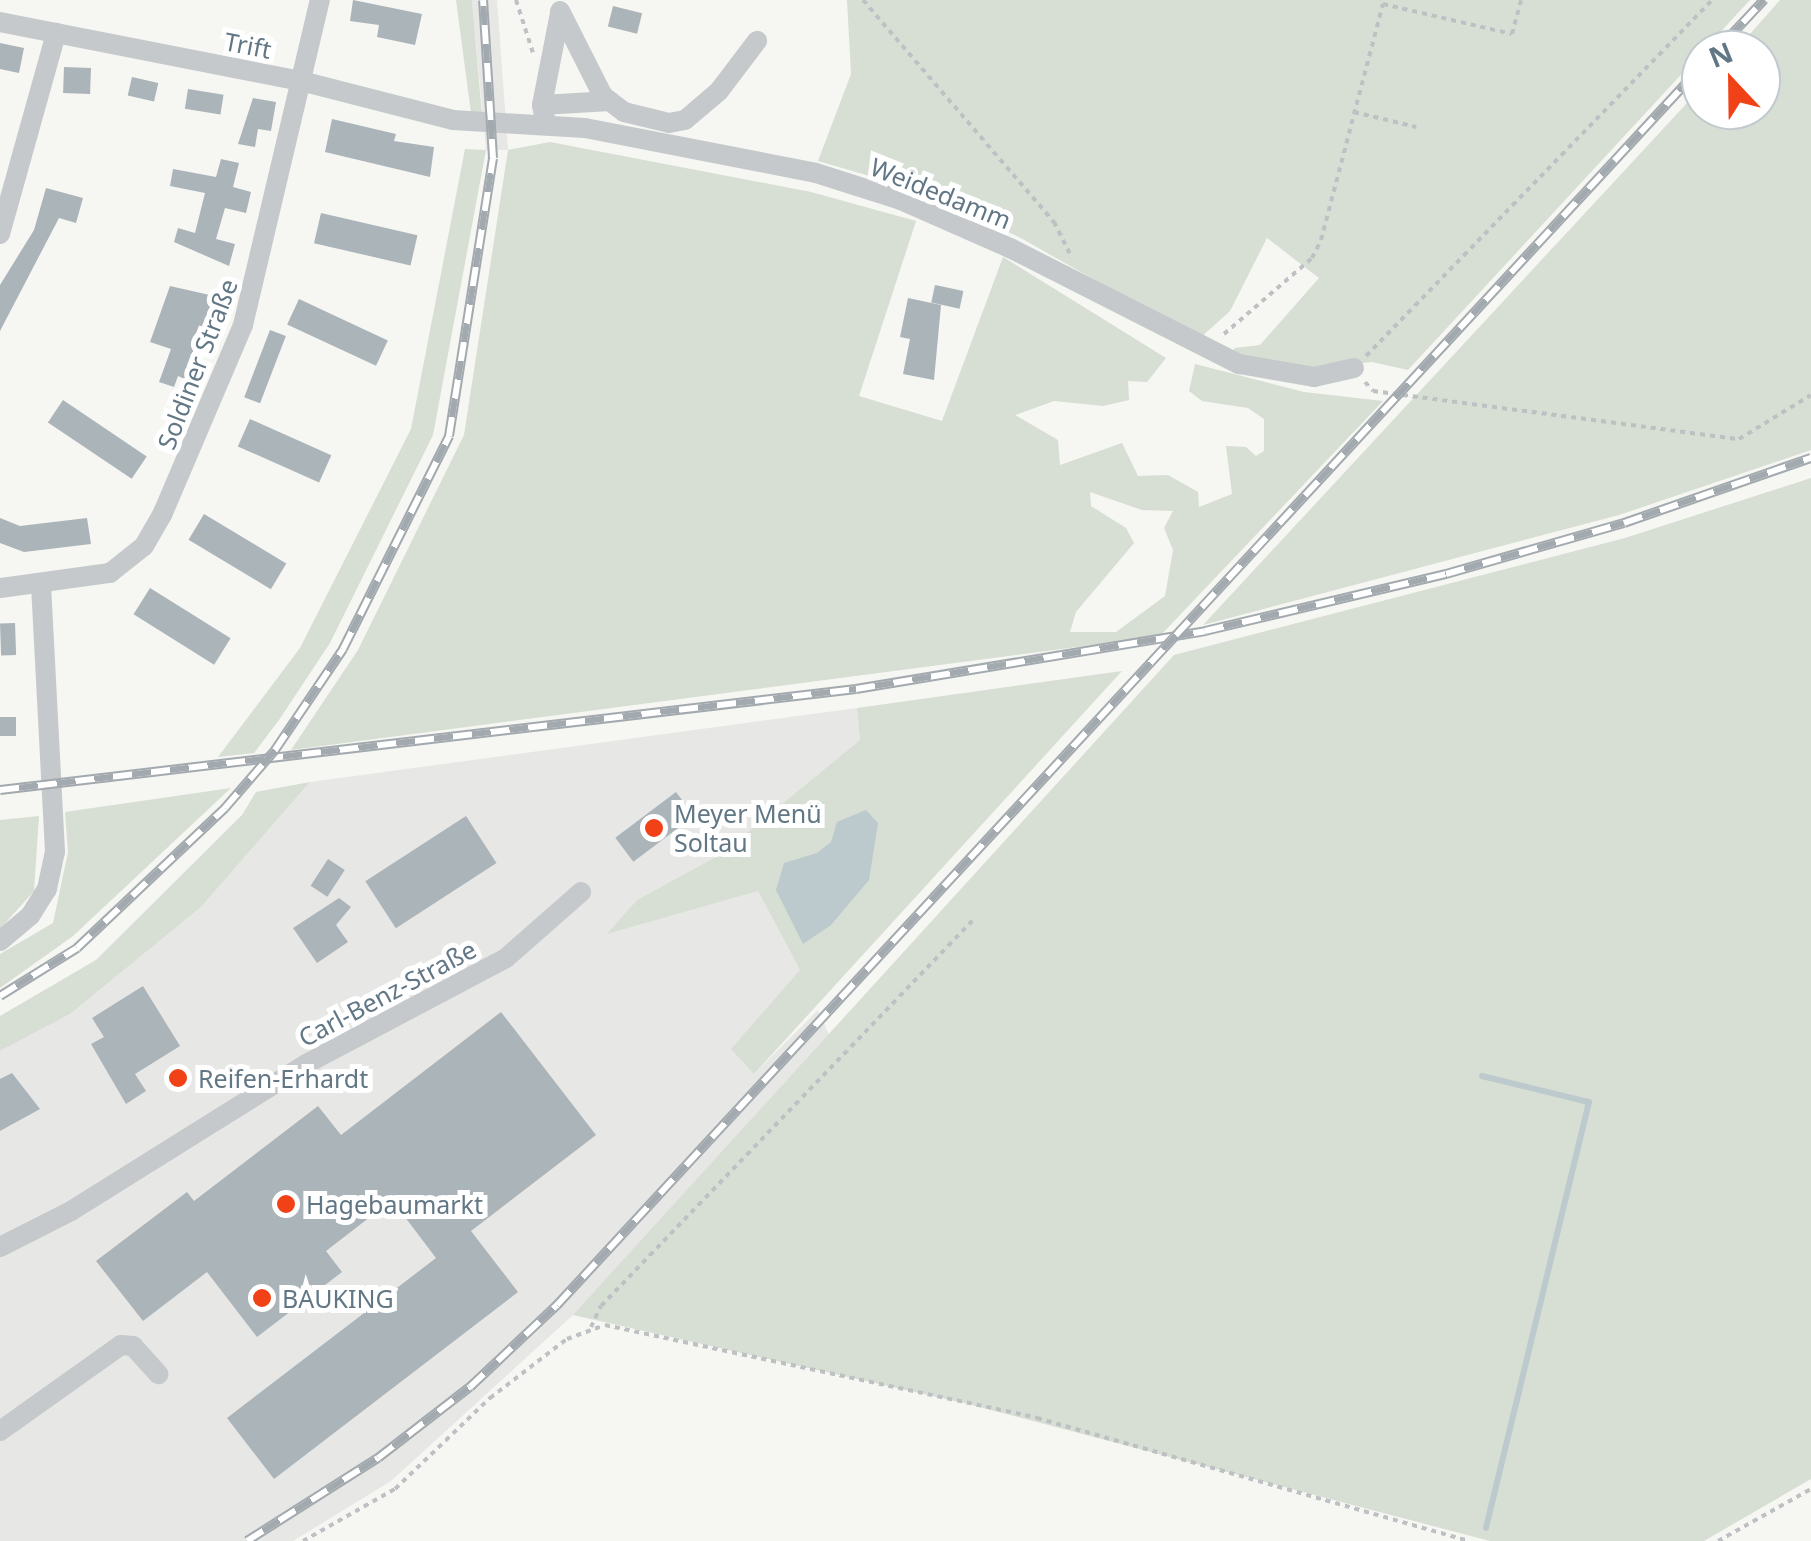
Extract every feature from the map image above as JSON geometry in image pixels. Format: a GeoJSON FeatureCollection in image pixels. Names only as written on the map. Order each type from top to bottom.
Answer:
{"type":"FeatureCollection","features":[{"type":"Feature","properties":{"kind":"street","name":"Soldiner Straße"},"geometry":{"type":"LineString","coordinates":[[0,588],[90,580],[128,562],[162,515],[243,325],[305,82],[320,0]]}},
{"type":"Feature","properties":{"kind":"street"},"geometry":{"type":"LineString","coordinates":[[560,6],[610,101],[645,118],[685,120],[719,91],[757,41]]}},
{"type":"Feature","properties":{"kind":"street"},"geometry":{"type":"LineString","coordinates":[[560,6],[560,38],[544,114],[610,101]]}},
{"type":"Feature","properties":{"kind":"street","name":"Trift"},"geometry":{"type":"LineString","coordinates":[[0,22],[305,82],[484,125]]}},
{"type":"Feature","properties":{"kind":"street"},"geometry":{"type":"LineString","coordinates":[[0,234],[56,33]]}},
{"type":"Feature","properties":{"kind":"street","name":"Weidedamm"},"geometry":{"type":"LineString","coordinates":[[484,125],[544,114],[816,172],[900,200],[1205,350],[1268,374],[1314,377],[1354,368]]}},
{"type":"Feature","properties":{"kind":"street"},"geometry":{"type":"LineString","coordinates":[[0,940],[30,916],[47,889],[55,852],[42,586]]}},
{"type":"Feature","properties":{"kind":"street","name":"Carl-Benz-Straße"},"geometry":{"type":"LineString","coordinates":[[0,1247],[71,1210],[306,1064],[506,958],[581,892]]}},
{"type":"Feature","properties":{"kind":"street"},"geometry":{"type":"LineString","coordinates":[[0,1431],[121,1345],[133,1346],[158,1374]]}},
{"type":"Feature","properties":{"kind":"path"},"geometry":{"type":"LineString","coordinates":[[516,0],[534,56]]}},
{"type":"Feature","properties":{"kind":"path"},"geometry":{"type":"LineString","coordinates":[[863,0],[1054,222],[1088,290]]}},
{"type":"Feature","properties":{"kind":"path"},"geometry":{"type":"LineString","coordinates":[[1205,350],[1312,258],[1383,4],[1389,2],[1512,34],[1521,0]]}},
{"type":"Feature","properties":{"kind":"path"},"geometry":{"type":"LineString","coordinates":[[1712,0],[1354,368],[1373,392],[1739,439],[1811,395]]}},
{"type":"Feature","properties":{"kind":"path"},"geometry":{"type":"LineString","coordinates":[[1354,112],[1416,127]]}},
{"type":"Feature","properties":{"kind":"path"},"geometry":{"type":"LineString","coordinates":[[303,1541],[395,1489],[490,1398],[591,1327],[601,1306],[975,918]]}},
{"type":"Feature","properties":{"kind":"path"},"geometry":{"type":"LineString","coordinates":[[591,1327],[628,1327],[1037,1418],[1469,1541]]}},
{"type":"Feature","properties":{"kind":"path"},"geometry":{"type":"LineString","coordinates":[[1718,1541],[1811,1488]]}},
{"type":"Feature","properties":{"kind":"shaded area"},"geometry":{"type":"Polygon","coordinates":[[[456,0],[472,0],[482,116],[471,113],[456,0]]]}},
{"type":"Feature","properties":{"kind":"shaded area"},"geometry":{"type":"Polygon","coordinates":[[[472,0],[497,0],[508,150],[486,150],[472,0]]]}},
{"type":"Feature","properties":{"kind":"shaded area"},"geometry":{"type":"Polygon","coordinates":[[[847,0],[1750,0],[1722,30],[1681,30],[1681,75],[1408,370],[1372,362],[1307,369],[1230,355],[1235,348],[1260,345],[1319,278],[1267,238],[1230,311],[1199,339],[1019,237],[904,186],[818,161],[851,74],[847,0]]]}},
{"type":"Feature","properties":{"kind":"shaded area"},"geometry":{"type":"Polygon","coordinates":[[[1780,0],[1811,0],[1811,450],[1619,515],[1203,625],[1681,110],[1681,130],[1781,130],[1781,30],[1754,30],[1780,0]]]}},
{"type":"Feature","properties":{"kind":"shaded area"},"geometry":{"type":"Polygon","coordinates":[[[550,142],[811,192],[916,221],[859,396],[942,421],[1003,257],[1166,358],[1147,382],[1128,381],[1129,400],[1103,406],[1054,401],[1015,415],[1058,440],[1060,465],[1122,443],[1138,476],[1168,475],[1198,492],[1199,507],[1232,494],[1226,446],[1246,447],[1256,456],[1264,451],[1264,419],[1248,408],[1202,401],[1189,391],[1195,364],[1304,392],[1383,401],[1160,636],[291,750],[358,650],[464,435],[508,150],[550,142]],[[1090,492],[1091,506],[1126,528],[1134,543],[1076,612],[1070,632],[1116,632],[1165,596],[1173,550],[1164,528],[1173,511],[1142,510],[1090,492]]]}},
{"type":"Feature","properties":{"kind":"shaded area"},"geometry":{"type":"Polygon","coordinates":[[[465,149],[486,150],[433,435],[330,643],[279,720],[254,753],[218,757],[300,648],[411,429],[465,149]]]}},
{"type":"Feature","properties":{"kind":"shaded area"},"geometry":{"type":"Polygon","coordinates":[[[1811,478],[1811,1479],[1704,1541],[1490,1541],[968,1404],[573,1315],[1174,655],[1625,538],[1811,478]]]}},
{"type":"Feature","properties":{"kind":"shaded area"},"geometry":{"type":"Polygon","coordinates":[[[1122,671],[754,1074],[731,1049],[800,970],[758,891],[607,934],[637,900],[721,854],[860,740],[857,708],[1122,671]]]}},
{"type":"Feature","properties":{"kind":"shaded area"},"geometry":{"type":"Polygon","coordinates":[[[857,708],[860,740],[721,854],[637,900],[610,933],[758,891],[800,970],[755,1073],[818,1010],[830,1037],[573,1315],[391,1481],[293,1541],[0,1541],[0,1051],[70,1014],[201,907],[310,782],[857,708]]]}},
{"type":"Feature","properties":{"kind":"shaded area"},"geometry":{"type":"Polygon","coordinates":[[[310,782],[201,907],[70,1014],[0,1051],[0,1016],[96,960],[242,815],[256,792],[310,782]]]}},
{"type":"Feature","properties":{"kind":"shaded area"},"geometry":{"type":"Polygon","coordinates":[[[231,788],[73,936],[0,988],[0,954],[53,923],[68,852],[65,812],[231,788]]]}},
{"type":"Feature","properties":{"kind":"shaded area"},"geometry":{"type":"Polygon","coordinates":[[[866,810],[878,823],[869,880],[831,925],[803,944],[776,890],[784,863],[817,853],[831,842],[837,822],[866,810]]]}},
{"type":"Feature","properties":{"kind":"shaded area"},"geometry":{"type":"Polygon","coordinates":[[[39,816],[34,891],[0,929],[0,820],[39,816]]]}},
{"type":"Feature","properties":{"kind":"building"},"geometry":{"type":"Polygon","coordinates":[[[353,0],[422,14],[415,45],[377,37],[379,25],[350,21],[353,0]]]}},
{"type":"Feature","properties":{"kind":"building"},"geometry":{"type":"Polygon","coordinates":[[[613,6],[642,13],[637,34],[608,26],[613,6]]]}},
{"type":"Feature","properties":{"kind":"building"},"geometry":{"type":"Polygon","coordinates":[[[0,43],[24,48],[19,73],[0,69],[0,43]]]}},
{"type":"Feature","properties":{"kind":"building"},"geometry":{"type":"Polygon","coordinates":[[[64,67],[91,68],[90,94],[63,93],[64,67]]]}},
{"type":"Feature","properties":{"kind":"building"},"geometry":{"type":"Polygon","coordinates":[[[132,77],[158,83],[154,102],[128,96],[132,77]]]}},
{"type":"Feature","properties":{"kind":"building"},"geometry":{"type":"Polygon","coordinates":[[[188,89],[224,95],[220,114],[185,109],[188,89]]]}},
{"type":"Feature","properties":{"kind":"building"},"geometry":{"type":"Polygon","coordinates":[[[253,98],[276,102],[271,131],[258,129],[255,147],[238,144],[253,98]]]}},
{"type":"Feature","properties":{"kind":"building"},"geometry":{"type":"Polygon","coordinates":[[[332,119],[396,134],[394,141],[434,147],[430,177],[325,152],[332,119]]]}},
{"type":"Feature","properties":{"kind":"building"},"geometry":{"type":"Polygon","coordinates":[[[221,159],[239,163],[233,187],[251,192],[246,213],[225,208],[216,239],[235,244],[229,266],[174,242],[178,228],[195,233],[205,193],[170,186],[173,169],[216,177],[221,159]]]}},
{"type":"Feature","properties":{"kind":"building"},"geometry":{"type":"Polygon","coordinates":[[[46,188],[83,198],[76,223],[59,218],[0,331],[0,285],[34,230],[46,188]]]}},
{"type":"Feature","properties":{"kind":"building"},"geometry":{"type":"Polygon","coordinates":[[[321,213],[417,235],[410,265],[314,243],[321,213]]]}},
{"type":"Feature","properties":{"kind":"building"},"geometry":{"type":"Polygon","coordinates":[[[935,285],[963,291],[960,309],[931,303],[935,285]]]}},
{"type":"Feature","properties":{"kind":"building"},"geometry":{"type":"Polygon","coordinates":[[[170,286],[223,298],[192,382],[178,376],[174,387],[159,382],[171,349],[150,342],[170,286]]]}},
{"type":"Feature","properties":{"kind":"building"},"geometry":{"type":"Polygon","coordinates":[[[908,298],[941,305],[934,380],[903,374],[910,339],[900,337],[908,298]]]}},
{"type":"Feature","properties":{"kind":"building"},"geometry":{"type":"Polygon","coordinates":[[[299,299],[388,340],[376,366],[287,324],[299,299]]]}},
{"type":"Feature","properties":{"kind":"building"},"geometry":{"type":"Polygon","coordinates":[[[270,330],[286,336],[260,403],[244,397],[270,330]]]}},
{"type":"Feature","properties":{"kind":"building"},"geometry":{"type":"Polygon","coordinates":[[[63,400],[147,456],[132,479],[48,422],[63,400]]]}},
{"type":"Feature","properties":{"kind":"building"},"geometry":{"type":"Polygon","coordinates":[[[250,419],[331,455],[319,483],[238,446],[250,419]]]}},
{"type":"Feature","properties":{"kind":"building"},"geometry":{"type":"Polygon","coordinates":[[[204,514],[286,563],[271,589],[189,540],[204,514]]]}},
{"type":"Feature","properties":{"kind":"building"},"geometry":{"type":"Polygon","coordinates":[[[0,518],[20,526],[87,518],[91,544],[24,552],[0,543],[0,518]]]}},
{"type":"Feature","properties":{"kind":"building"},"geometry":{"type":"Polygon","coordinates":[[[150,588],[231,638],[214,665],[134,614],[150,588]]]}},
{"type":"Feature","properties":{"kind":"building"},"geometry":{"type":"Polygon","coordinates":[[[15,623],[16,655],[1,656],[0,624],[15,623]]]}},
{"type":"Feature","properties":{"kind":"building"},"geometry":{"type":"Polygon","coordinates":[[[0,717],[16,717],[16,736],[0,736],[0,717]]]}},
{"type":"Feature","properties":{"kind":"building"},"geometry":{"type":"Polygon","coordinates":[[[676,792],[694,816],[633,862],[615,838],[676,792]]]}},
{"type":"Feature","properties":{"kind":"building"},"geometry":{"type":"Polygon","coordinates":[[[466,816],[496,863],[396,928],[365,881],[466,816]]]}},
{"type":"Feature","properties":{"kind":"building"},"geometry":{"type":"Polygon","coordinates":[[[328,859],[345,870],[327,897],[311,886],[328,859]]]}},
{"type":"Feature","properties":{"kind":"building"},"geometry":{"type":"Polygon","coordinates":[[[339,898],[351,907],[336,925],[348,942],[317,963],[293,928],[339,898]]]}},
{"type":"Feature","properties":{"kind":"building"},"geometry":{"type":"Polygon","coordinates":[[[143,986],[180,1046],[135,1074],[146,1091],[126,1104],[91,1044],[104,1037],[92,1018],[143,986]]]}},
{"type":"Feature","properties":{"kind":"building"},"geometry":{"type":"Polygon","coordinates":[[[501,1012],[596,1135],[471,1231],[518,1292],[274,1479],[227,1418],[436,1258],[392,1200],[326,1251],[342,1272],[257,1337],[207,1272],[143,1321],[96,1261],[187,1192],[194,1201],[318,1106],[341,1135],[501,1012]]]}},
{"type":"Feature","properties":{"kind":"building"},"geometry":{"type":"Polygon","coordinates":[[[12,1073],[40,1109],[0,1131],[0,1079],[12,1073]]]}},
{"type":"Feature","properties":{"kind":"waterway"},"geometry":{"type":"LineString","coordinates":[[1482,1076],[1589,1102],[1486,1528]]}},
{"type":"Feature","properties":{"kind":"railway"},"geometry":{"type":"LineString","coordinates":[[0,996],[77,948],[225,808],[275,750],[343,649],[449,436],[493,158],[483,0]]}},
{"type":"Feature","properties":{"kind":"railway"},"geometry":{"type":"LineString","coordinates":[[1736,30],[1764,0]]}},
{"type":"Feature","properties":{"kind":"railway"},"geometry":{"type":"LineString","coordinates":[[247,1541],[378,1458],[470,1387],[557,1305],[1681,89]]}},
{"type":"Feature","properties":{"kind":"railway"},"geometry":{"type":"LineString","coordinates":[[0,790],[856,689],[1205,631],[1446,574],[1624,523],[1811,458]]}},
{"type":"Feature","properties":{"kind":"place","name":"Meyer Menü Soltau"},"geometry":{"type":"Point","coordinates":[654,828]}},
{"type":"Feature","properties":{"kind":"place","name":"Reifen-Erhardt"},"geometry":{"type":"Point","coordinates":[178,1078]}},
{"type":"Feature","properties":{"kind":"place","name":"Hagebaumarkt"},"geometry":{"type":"Point","coordinates":[286,1204]}},
{"type":"Feature","properties":{"kind":"place","name":"BAUKING"},"geometry":{"type":"Point","coordinates":[262,1298]}}]}
